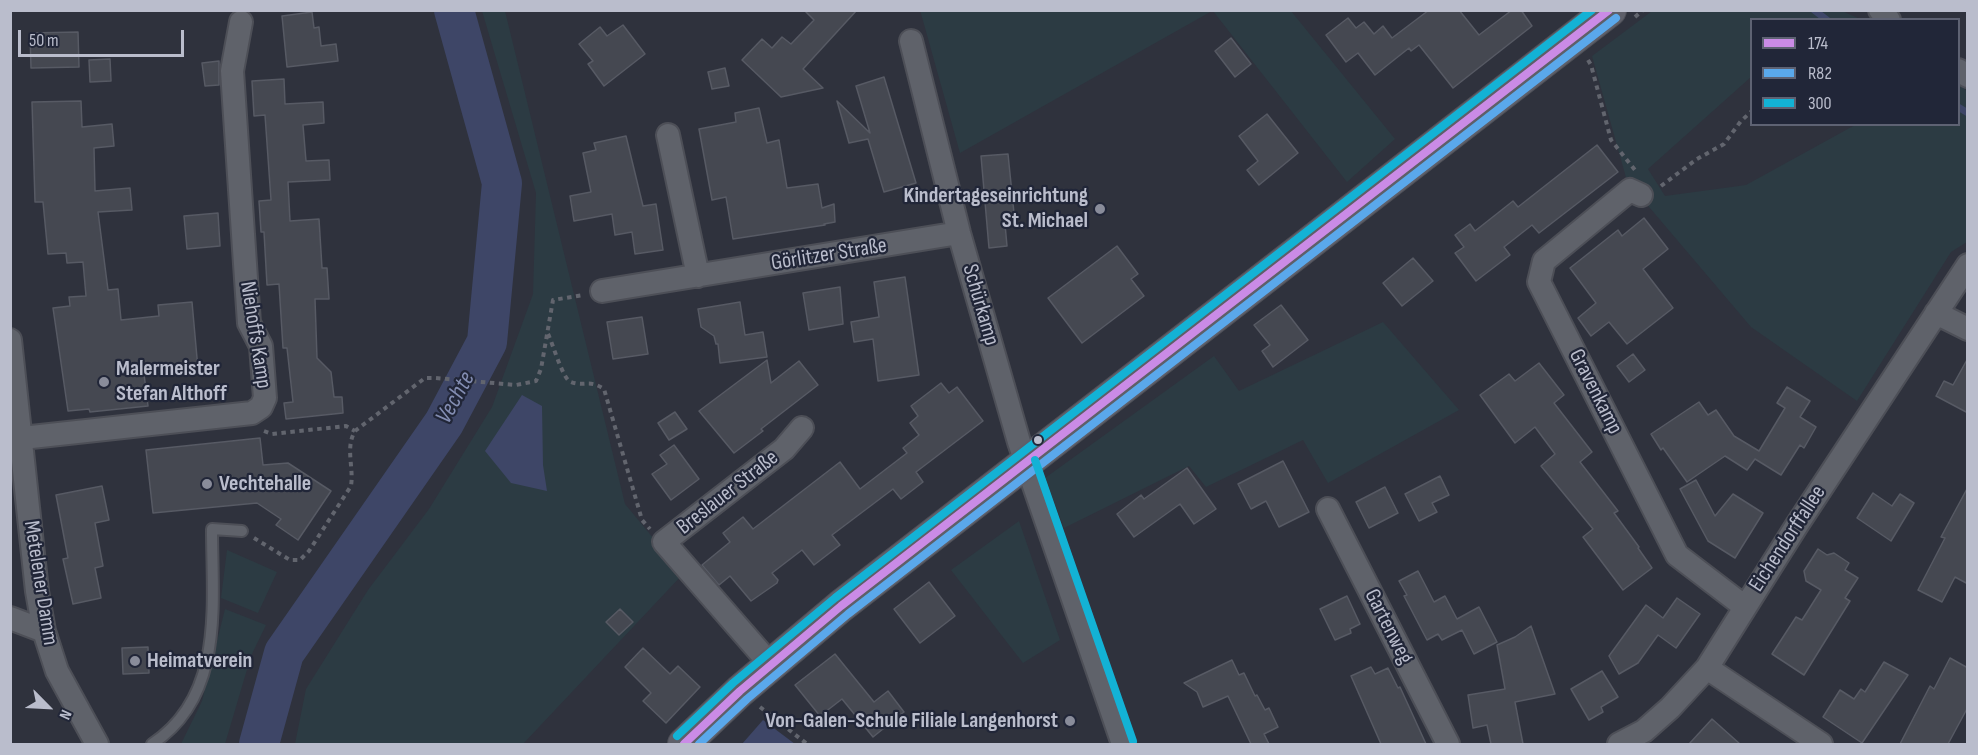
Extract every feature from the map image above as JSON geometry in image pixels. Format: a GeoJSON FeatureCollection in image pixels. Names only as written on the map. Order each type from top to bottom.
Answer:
{"type":"FeatureCollection","features":[{"type":"Feature","properties":{"kind":"main road"},"geometry":{"type":"LineString","coordinates":[[684,744],[740,691],[841,606],[1610,10]]}},
{"type":"Feature","properties":{"kind":"street","name":"Niehoffs Kamp"},"geometry":{"type":"LineString","coordinates":[[21,438],[252,413],[261,407],[265,398],[261,346],[249,323],[232,71],[241,22]]}},
{"type":"Feature","properties":{"kind":"street","name":"Schürkamp"},"geometry":{"type":"LineString","coordinates":[[910,41],[959,233],[1025,463],[1122,744]]}},
{"type":"Feature","properties":{"kind":"street"},"geometry":{"type":"LineString","coordinates":[[668,135],[698,276]]}},
{"type":"Feature","properties":{"kind":"street","name":"Gravenkamp"},"geometry":{"type":"LineString","coordinates":[[1647,193],[1630,190],[1544,261],[1539,282],[1677,555],[1745,607]]}},
{"type":"Feature","properties":{"kind":"street","name":"Görlitzer Straße"},"geometry":{"type":"LineString","coordinates":[[602,291],[959,233]]}},
{"type":"Feature","properties":{"kind":"street","name":"Eichendorffallee"},"geometry":{"type":"LineString","coordinates":[[1619,744],[1644,731],[1670,708],[1707,668],[1968,265]]}},
{"type":"Feature","properties":{"kind":"street"},"geometry":{"type":"LineString","coordinates":[[1936,313],[1968,329]]}},
{"type":"Feature","properties":{"kind":"street","name":"Metelener Damm"},"geometry":{"type":"LineString","coordinates":[[10,340],[37,591],[44,631],[57,671],[97,744]]}},
{"type":"Feature","properties":{"kind":"street","name":"Breslauer Straße"},"geometry":{"type":"LineString","coordinates":[[771,665],[664,542],[784,449],[802,428]]}},
{"type":"Feature","properties":{"kind":"street","name":"Gartenweg"},"geometry":{"type":"LineString","coordinates":[[1328,509],[1448,744]]}},
{"type":"Feature","properties":{"kind":"street"},"geometry":{"type":"LineString","coordinates":[[10,618],[44,631]]}},
{"type":"Feature","properties":{"kind":"street"},"geometry":{"type":"LineString","coordinates":[[1707,668],[1821,744]]}},
{"type":"Feature","properties":{"kind":"lane"},"geometry":{"type":"LineString","coordinates":[[152,744],[179,721],[195,696],[207,665],[211,639],[212,529],[242,531]]}},
{"type":"Feature","properties":{"kind":"path"},"geometry":{"type":"LineString","coordinates":[[1584,55],[1591,65],[1611,140],[1647,193],[1696,159],[1724,144],[1750,113]]}},
{"type":"Feature","properties":{"kind":"path"},"geometry":{"type":"LineString","coordinates":[[242,531],[290,560],[300,560],[309,551],[351,486],[353,476],[349,447],[355,431],[425,378],[516,385],[536,381],[541,369],[553,300],[602,291]]}},
{"type":"Feature","properties":{"kind":"path"},"geometry":{"type":"LineString","coordinates":[[547,334],[554,346],[565,378],[571,382],[595,383],[604,388],[642,520],[664,542]]}},
{"type":"Feature","properties":{"kind":"path"},"geometry":{"type":"LineString","coordinates":[[272,434],[346,426],[355,431]]}},
{"type":"Feature","properties":{"kind":"path"},"geometry":{"type":"LineString","coordinates":[[755,703],[807,744]]}},
{"type":"Feature","properties":{"kind":"shaded area"},"geometry":{"type":"Polygon","coordinates":[[[920,10],[1212,10],[1212,11],[960,153],[920,10]]]}},
{"type":"Feature","properties":{"kind":"shaded area"},"geometry":{"type":"Polygon","coordinates":[[[1840,10],[1858,18],[1750,18],[1750,78],[1648,169],[1665,196],[1746,185],[1853,126],[1960,126],[1960,86],[1967,91],[1967,242],[1951,252],[1857,401],[1751,327],[1627,181],[1592,56],[1652,11],[1840,10]]]}},
{"type":"Feature","properties":{"kind":"shaded area"},"geometry":{"type":"Polygon","coordinates":[[[482,11],[505,11],[625,504],[683,574],[523,744],[295,744],[306,689],[368,590],[429,509],[492,407],[533,294],[536,193],[482,11]]]}},
{"type":"Feature","properties":{"kind":"shaded area"},"geometry":{"type":"Polygon","coordinates":[[[1213,11],[1291,11],[1395,139],[1347,182],[1213,11]]]}},
{"type":"Feature","properties":{"kind":"shaded area"},"geometry":{"type":"Polygon","coordinates":[[[1383,322],[1459,410],[1328,483],[1303,440],[1206,487],[1189,466],[1064,528],[1045,478],[1214,356],[1239,391],[1383,322]]]}},
{"type":"Feature","properties":{"kind":"shaded area"},"geometry":{"type":"Polygon","coordinates":[[[1019,521],[1060,640],[1023,663],[951,570],[1019,521]]]}},
{"type":"Feature","properties":{"kind":"shaded area"},"geometry":{"type":"Polygon","coordinates":[[[227,550],[277,572],[258,613],[221,598],[227,550]]]}},
{"type":"Feature","properties":{"kind":"shaded area"},"geometry":{"type":"Polygon","coordinates":[[[225,609],[266,625],[251,656],[225,744],[181,744],[202,701],[225,609]]]}},
{"type":"Feature","properties":{"kind":"water"},"geometry":{"type":"Polygon","coordinates":[[[522,395],[542,406],[543,465],[547,491],[511,483],[485,451],[522,395]]]}},
{"type":"Feature","properties":{"kind":"water"},"geometry":{"type":"Polygon","coordinates":[[[763,720],[795,744],[742,744],[763,720]]]}},
{"type":"Feature","properties":{"kind":"building"},"geometry":{"type":"Polygon","coordinates":[[[804,10],[857,10],[803,69],[823,88],[781,97],[742,60],[762,39],[772,48],[782,37],[791,44],[814,20],[804,10]]]}},
{"type":"Feature","properties":{"kind":"building"},"geometry":{"type":"Polygon","coordinates":[[[1429,10],[1459,10],[1479,35],[1512,10],[1521,10],[1532,26],[1453,88],[1419,45],[1411,51],[1409,48],[1375,75],[1358,53],[1346,62],[1326,35],[1348,18],[1356,28],[1364,22],[1374,34],[1383,26],[1392,38],[1429,10]]]}},
{"type":"Feature","properties":{"kind":"building"},"geometry":{"type":"Polygon","coordinates":[[[312,12],[314,28],[319,27],[321,46],[336,44],[338,61],[287,67],[282,16],[312,12]]]}},
{"type":"Feature","properties":{"kind":"building"},"geometry":{"type":"Polygon","coordinates":[[[623,25],[645,54],[604,86],[588,64],[593,61],[579,44],[600,27],[607,36],[623,25]]]}},
{"type":"Feature","properties":{"kind":"building"},"geometry":{"type":"Polygon","coordinates":[[[78,32],[79,67],[31,68],[30,33],[78,32]]]}},
{"type":"Feature","properties":{"kind":"building"},"geometry":{"type":"Polygon","coordinates":[[[1231,38],[1251,64],[1235,77],[1215,51],[1231,38]]]}},
{"type":"Feature","properties":{"kind":"building"},"geometry":{"type":"Polygon","coordinates":[[[110,59],[111,81],[90,82],[89,60],[110,59]]]}},
{"type":"Feature","properties":{"kind":"building"},"geometry":{"type":"Polygon","coordinates":[[[219,61],[219,85],[205,86],[202,63],[219,61]]]}},
{"type":"Feature","properties":{"kind":"building"},"geometry":{"type":"Polygon","coordinates":[[[725,68],[729,86],[712,89],[708,72],[725,68]]]}},
{"type":"Feature","properties":{"kind":"building"},"geometry":{"type":"Polygon","coordinates":[[[884,77],[916,183],[884,192],[868,139],[849,143],[837,101],[870,133],[856,86],[884,77]]]}},
{"type":"Feature","properties":{"kind":"building"},"geometry":{"type":"Polygon","coordinates":[[[284,79],[285,104],[323,102],[324,123],[303,125],[306,161],[329,160],[330,180],[288,182],[290,221],[319,219],[322,268],[327,268],[329,299],[315,299],[317,358],[331,372],[334,397],[342,397],[343,413],[286,419],[284,403],[293,402],[287,348],[283,348],[279,284],[267,285],[264,232],[261,232],[259,201],[271,200],[265,115],[254,116],[252,81],[284,79]]]}},
{"type":"Feature","properties":{"kind":"building"},"geometry":{"type":"Polygon","coordinates":[[[81,101],[82,127],[112,124],[114,146],[94,148],[95,191],[130,188],[132,210],[98,212],[108,290],[118,289],[121,320],[159,316],[158,305],[192,302],[198,369],[144,374],[148,406],[90,412],[89,409],[68,411],[53,308],[70,306],[69,297],[86,296],[83,262],[67,263],[66,253],[48,254],[43,202],[35,202],[32,102],[81,101]]]}},
{"type":"Feature","properties":{"kind":"building"},"geometry":{"type":"Polygon","coordinates":[[[759,108],[767,143],[779,140],[787,188],[818,184],[822,208],[834,204],[835,222],[733,239],[726,197],[712,200],[699,129],[736,122],[735,113],[759,108]]]}},
{"type":"Feature","properties":{"kind":"building"},"geometry":{"type":"Polygon","coordinates":[[[1267,114],[1298,153],[1259,185],[1247,170],[1258,161],[1239,136],[1267,114]]]}},
{"type":"Feature","properties":{"kind":"building"},"geometry":{"type":"Polygon","coordinates":[[[626,136],[643,206],[656,204],[663,250],[635,254],[632,232],[615,235],[612,214],[574,221],[570,196],[591,192],[583,153],[596,150],[594,143],[626,136]]]}},
{"type":"Feature","properties":{"kind":"building"},"geometry":{"type":"Polygon","coordinates":[[[1597,145],[1618,172],[1539,233],[1532,225],[1504,247],[1510,255],[1476,281],[1455,253],[1464,247],[1455,235],[1470,224],[1475,231],[1513,201],[1518,207],[1597,145]]]}},
{"type":"Feature","properties":{"kind":"building"},"geometry":{"type":"Polygon","coordinates":[[[1008,154],[1015,223],[1005,224],[1007,246],[989,248],[981,156],[1008,154]]]}},
{"type":"Feature","properties":{"kind":"building"},"geometry":{"type":"Polygon","coordinates":[[[218,213],[220,246],[187,249],[184,216],[218,213]]]}},
{"type":"Feature","properties":{"kind":"building"},"geometry":{"type":"Polygon","coordinates":[[[1644,218],[1668,249],[1643,269],[1673,308],[1627,344],[1609,322],[1591,336],[1578,318],[1596,303],[1570,268],[1618,230],[1622,236],[1644,218]]]}},
{"type":"Feature","properties":{"kind":"building"},"geometry":{"type":"Polygon","coordinates":[[[1117,246],[1138,274],[1131,279],[1144,296],[1082,343],[1048,298],[1117,246]]]}},
{"type":"Feature","properties":{"kind":"building"},"geometry":{"type":"Polygon","coordinates":[[[1413,258],[1433,281],[1402,306],[1383,283],[1413,258]]]}},
{"type":"Feature","properties":{"kind":"building"},"geometry":{"type":"Polygon","coordinates":[[[905,277],[919,375],[878,381],[873,339],[854,342],[851,322],[879,317],[874,282],[905,277]]]}},
{"type":"Feature","properties":{"kind":"building"},"geometry":{"type":"Polygon","coordinates":[[[840,287],[843,324],[809,330],[803,293],[840,287]]]}},
{"type":"Feature","properties":{"kind":"building"},"geometry":{"type":"Polygon","coordinates":[[[740,302],[745,335],[763,332],[767,357],[720,363],[718,344],[714,336],[701,327],[698,309],[740,302]]]}},
{"type":"Feature","properties":{"kind":"building"},"geometry":{"type":"Polygon","coordinates":[[[1281,305],[1308,340],[1273,367],[1262,351],[1270,345],[1254,325],[1281,305]]]}},
{"type":"Feature","properties":{"kind":"building"},"geometry":{"type":"Polygon","coordinates":[[[642,317],[648,354],[613,359],[607,322],[642,317]]]}},
{"type":"Feature","properties":{"kind":"building"},"geometry":{"type":"Polygon","coordinates":[[[1633,354],[1645,370],[1629,382],[1617,366],[1633,354]]]}},
{"type":"Feature","properties":{"kind":"building"},"geometry":{"type":"Polygon","coordinates":[[[1968,358],[1968,413],[1936,396],[1944,381],[1953,385],[1968,358]]]}},
{"type":"Feature","properties":{"kind":"building"},"geometry":{"type":"Polygon","coordinates":[[[767,360],[771,383],[799,361],[818,385],[734,453],[699,411],[767,360]]]}},
{"type":"Feature","properties":{"kind":"building"},"geometry":{"type":"Polygon","coordinates":[[[1539,363],[1564,395],[1554,403],[1592,452],[1580,462],[1618,511],[1614,513],[1652,568],[1623,590],[1583,537],[1593,529],[1541,466],[1555,454],[1535,427],[1515,443],[1480,395],[1509,374],[1515,381],[1539,363]]]}},
{"type":"Feature","properties":{"kind":"building"},"geometry":{"type":"Polygon","coordinates":[[[941,383],[949,393],[957,387],[983,421],[916,472],[923,482],[901,499],[893,489],[832,535],[840,545],[814,565],[802,550],[772,573],[778,580],[777,583],[751,601],[730,576],[719,585],[702,565],[730,542],[723,533],[743,517],[753,529],[840,462],[860,489],[907,453],[903,448],[919,435],[910,423],[918,416],[911,406],[941,383]]]}},
{"type":"Feature","properties":{"kind":"building"},"geometry":{"type":"Polygon","coordinates":[[[1787,387],[1810,401],[1800,417],[1816,427],[1804,448],[1800,445],[1781,475],[1755,459],[1747,470],[1725,456],[1687,482],[1651,434],[1699,402],[1708,415],[1716,410],[1734,436],[1759,451],[1785,408],[1777,403],[1787,387]]]}},
{"type":"Feature","properties":{"kind":"building"},"geometry":{"type":"Polygon","coordinates":[[[675,412],[687,429],[669,440],[658,423],[675,412]]]}},
{"type":"Feature","properties":{"kind":"building","name":"Vechtehalle"},"geometry":{"type":"Polygon","coordinates":[[[260,438],[263,465],[288,463],[331,491],[298,540],[276,525],[281,519],[257,503],[153,513],[146,450],[260,438]]]}},
{"type":"Feature","properties":{"kind":"building"},"geometry":{"type":"Polygon","coordinates":[[[674,445],[699,479],[671,500],[652,474],[667,464],[660,455],[674,445]]]}},
{"type":"Feature","properties":{"kind":"building"},"geometry":{"type":"Polygon","coordinates":[[[1283,461],[1309,512],[1279,527],[1266,501],[1251,509],[1238,484],[1283,461]]]}},
{"type":"Feature","properties":{"kind":"building"},"geometry":{"type":"Polygon","coordinates":[[[1187,468],[1216,509],[1194,524],[1180,504],[1134,537],[1117,514],[1141,495],[1144,499],[1187,468]]]}},
{"type":"Feature","properties":{"kind":"building"},"geometry":{"type":"Polygon","coordinates":[[[1440,476],[1449,495],[1432,503],[1437,512],[1419,521],[1405,494],[1440,476]]]}},
{"type":"Feature","properties":{"kind":"building"},"geometry":{"type":"Polygon","coordinates":[[[1696,480],[1715,516],[1733,494],[1763,513],[1735,558],[1708,541],[1680,489],[1696,480]]]}},
{"type":"Feature","properties":{"kind":"building"},"geometry":{"type":"Polygon","coordinates":[[[102,486],[109,520],[95,523],[103,566],[95,568],[101,598],[73,604],[63,559],[68,558],[56,495],[102,486]]]}},
{"type":"Feature","properties":{"kind":"building"},"geometry":{"type":"Polygon","coordinates":[[[1385,487],[1398,513],[1369,528],[1356,502],[1385,487]]]}},
{"type":"Feature","properties":{"kind":"building"},"geometry":{"type":"Polygon","coordinates":[[[1968,487],[1968,584],[1955,577],[1942,602],[1918,590],[1945,538],[1941,537],[1968,487]]]}},
{"type":"Feature","properties":{"kind":"building"},"geometry":{"type":"Polygon","coordinates":[[[1873,493],[1892,506],[1900,494],[1914,503],[1891,541],[1857,518],[1873,493]]]}},
{"type":"Feature","properties":{"kind":"building"},"geometry":{"type":"Polygon","coordinates":[[[1818,549],[1827,555],[1834,553],[1849,563],[1845,570],[1858,578],[1845,598],[1850,601],[1804,675],[1772,654],[1796,617],[1802,620],[1821,590],[1806,581],[1804,571],[1818,549]]]}},
{"type":"Feature","properties":{"kind":"building"},"geometry":{"type":"Polygon","coordinates":[[[1418,571],[1434,602],[1445,596],[1457,619],[1479,607],[1497,642],[1474,654],[1462,630],[1442,640],[1438,634],[1427,640],[1404,596],[1407,595],[1399,581],[1418,571]]]}},
{"type":"Feature","properties":{"kind":"building"},"geometry":{"type":"Polygon","coordinates":[[[929,582],[955,616],[920,643],[894,609],[929,582]]]}},
{"type":"Feature","properties":{"kind":"building"},"geometry":{"type":"Polygon","coordinates":[[[1347,596],[1360,624],[1350,629],[1351,633],[1335,640],[1320,609],[1347,596]]]}},
{"type":"Feature","properties":{"kind":"building"},"geometry":{"type":"Polygon","coordinates":[[[1677,598],[1700,614],[1676,648],[1658,635],[1638,663],[1619,674],[1609,656],[1646,605],[1663,618],[1677,598]]]}},
{"type":"Feature","properties":{"kind":"building"},"geometry":{"type":"Polygon","coordinates":[[[620,609],[633,622],[619,635],[606,622],[620,609]]]}},
{"type":"Feature","properties":{"kind":"building"},"geometry":{"type":"Polygon","coordinates":[[[1531,626],[1555,694],[1515,702],[1523,744],[1491,744],[1487,725],[1473,728],[1468,695],[1505,689],[1497,645],[1531,626]]]}},
{"type":"Feature","properties":{"kind":"building","name":"Heimatverein"},"geometry":{"type":"Polygon","coordinates":[[[148,647],[149,673],[123,674],[122,648],[148,647]]]}},
{"type":"Feature","properties":{"kind":"building"},"geometry":{"type":"Polygon","coordinates":[[[643,648],[670,674],[678,666],[700,687],[666,723],[643,701],[651,693],[625,667],[643,648]]]}},
{"type":"Feature","properties":{"kind":"building"},"geometry":{"type":"Polygon","coordinates":[[[835,654],[874,702],[888,691],[904,712],[873,737],[842,699],[820,716],[795,685],[835,654]]]}},
{"type":"Feature","properties":{"kind":"building"},"geometry":{"type":"Polygon","coordinates":[[[1950,658],[1968,668],[1968,707],[1948,744],[1900,744],[1930,686],[1934,689],[1950,658]]]}},
{"type":"Feature","properties":{"kind":"building"},"geometry":{"type":"Polygon","coordinates":[[[1232,660],[1239,675],[1244,673],[1265,710],[1269,708],[1278,727],[1264,734],[1269,744],[1251,744],[1228,696],[1203,707],[1197,692],[1184,683],[1232,660]]]}},
{"type":"Feature","properties":{"kind":"building"},"geometry":{"type":"Polygon","coordinates":[[[1884,662],[1908,675],[1862,743],[1823,717],[1840,690],[1854,699],[1861,689],[1865,692],[1884,662]]]}},
{"type":"Feature","properties":{"kind":"building"},"geometry":{"type":"Polygon","coordinates":[[[1371,667],[1375,674],[1388,668],[1398,688],[1400,687],[1426,744],[1381,744],[1351,676],[1371,667]]]}},
{"type":"Feature","properties":{"kind":"building"},"geometry":{"type":"Polygon","coordinates":[[[1602,671],[1618,697],[1601,707],[1603,712],[1589,720],[1571,689],[1602,671]]]}},
{"type":"Feature","properties":{"kind":"building"},"geometry":{"type":"Polygon","coordinates":[[[1712,719],[1740,744],[1689,744],[1712,719]]]}},
{"type":"Feature","properties":{"kind":"waterway","name":"Vechte"},"geometry":{"type":"LineString","coordinates":[[259,744],[284,653],[444,423],[487,342],[502,183],[454,10]]}},
{"type":"Feature","properties":{"kind":"waterway"},"geometry":{"type":"LineString","coordinates":[[1814,10],[1824,18]]}},
{"type":"Feature","properties":{"kind":"waterway"},"geometry":{"type":"LineString","coordinates":[[1960,108],[1968,113]]}},
{"type":"Feature","properties":{"kind":"transit line","name":"300"},"geometry":{"type":"LineString","coordinates":[[677,736],[733,683],[835,598],[1592,10]]}},
{"type":"Feature","properties":{"kind":"transit line","name":"174"},"geometry":{"type":"LineString","coordinates":[[684,744],[740,691],[841,606],[1609,10]]}},
{"type":"Feature","properties":{"kind":"transit line","name":"R82"},"geometry":{"type":"LineString","coordinates":[[699,744],[747,699],[848,614],[1616,18]]}},
{"type":"Feature","properties":{"kind":"transit line","name":"300"},"geometry":{"type":"LineString","coordinates":[[1035,460],[1133,741]]}},
{"type":"Feature","properties":{"kind":"place","name":"Kindertageseinrichtung St. Michael"},"geometry":{"type":"Point","coordinates":[1100,209]}},
{"type":"Feature","properties":{"kind":"place","name":"Malermeister Stefan Althoff"},"geometry":{"type":"Point","coordinates":[104,382]}},
{"type":"Feature","properties":{"kind":"place","name":"Vechtehalle"},"geometry":{"type":"Point","coordinates":[207,484]}},
{"type":"Feature","properties":{"kind":"place","name":"Heimatverein"},"geometry":{"type":"Point","coordinates":[135,661]}},
{"type":"Feature","properties":{"kind":"place","name":"Von-Galen-Schule Filiale Langenhorst"},"geometry":{"type":"Point","coordinates":[1070,721]}}]}
